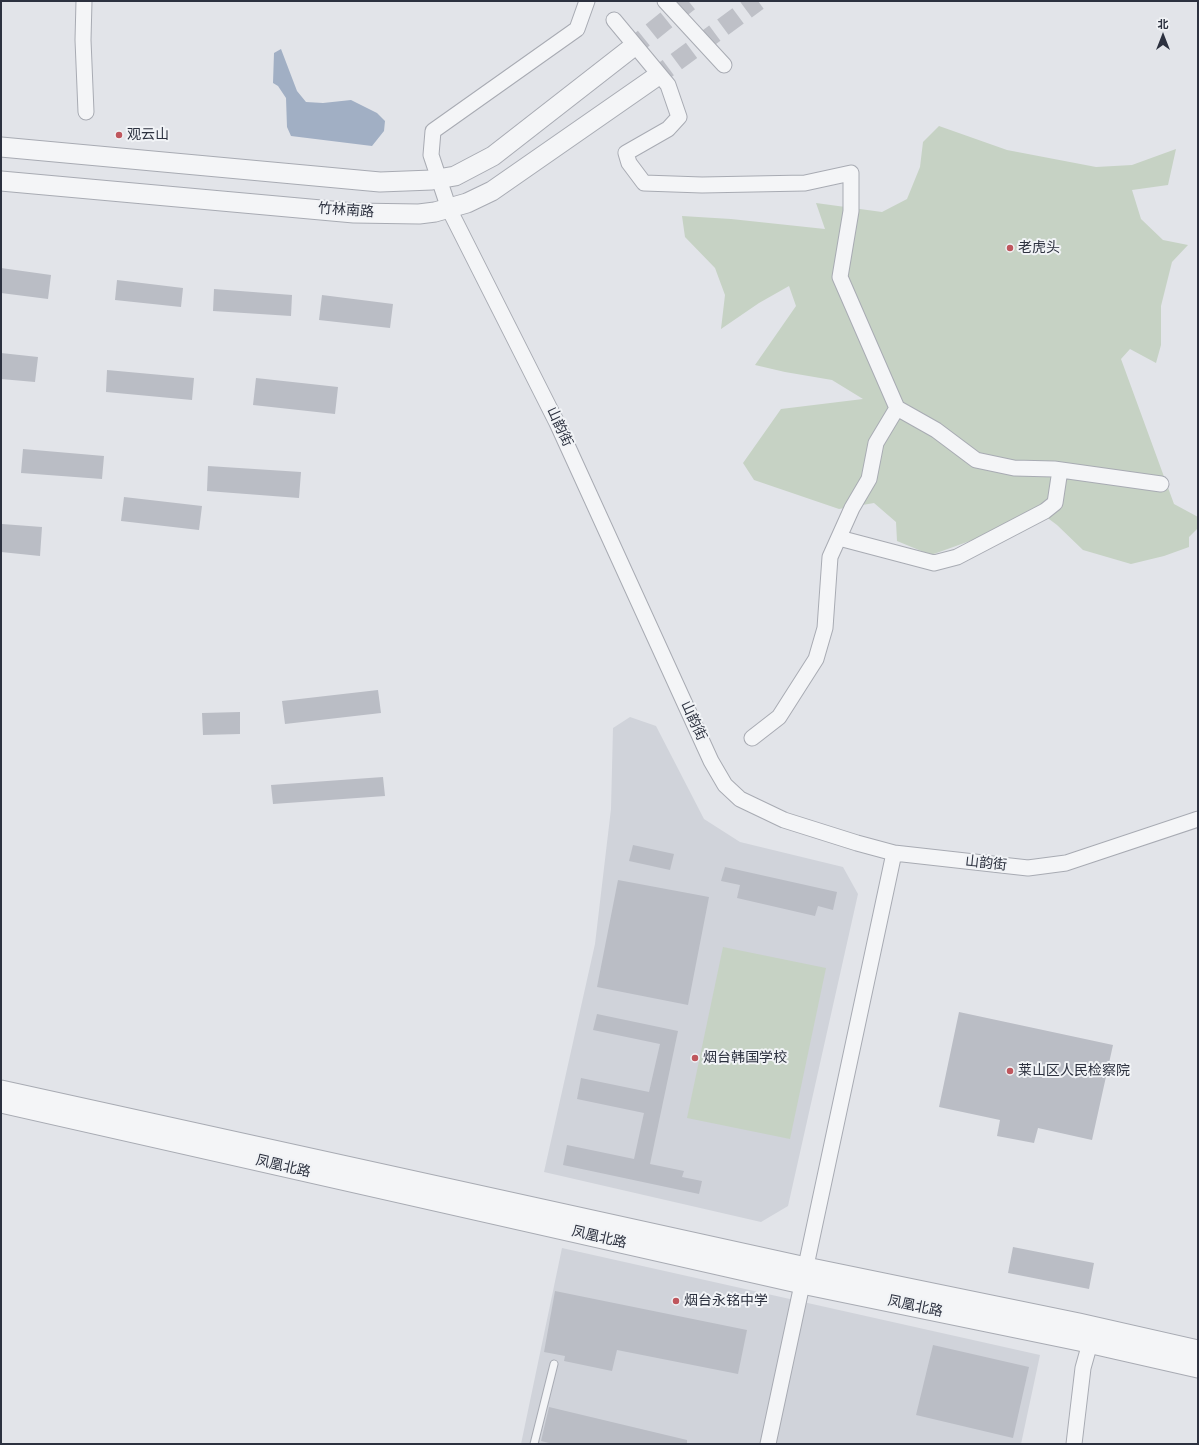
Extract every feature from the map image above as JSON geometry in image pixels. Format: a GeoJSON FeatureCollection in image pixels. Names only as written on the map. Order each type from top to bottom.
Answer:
{"type":"FeatureCollection","features":[{"type":"Feature","properties":{"kind":"street"},"geometry":{"type":"LineString","coordinates":[[84,1],[83,40],[86,112]]}},
{"type":"Feature","properties":{"kind":"street","name":"山韵街"},"geometry":{"type":"LineString","coordinates":[[587,1],[576,29],[433,131],[431,155],[449,209],[557,423],[711,761],[725,785],[740,799],[784,820],[894,853],[1028,868],[1066,863],[1198,819]]}},
{"type":"Feature","properties":{"kind":"street"},"geometry":{"type":"LineString","coordinates":[[665,1],[724,65]]}},
{"type":"Feature","properties":{"kind":"street"},"geometry":{"type":"LineString","coordinates":[[614,20],[668,85],[679,117],[668,128],[626,152],[629,162],[644,182],[702,185],[805,182],[851,172],[851,211],[840,276],[896,408],[936,430],[976,460],[1014,468],[1060,470],[1161,484]]}},
{"type":"Feature","properties":{"kind":"street"},"geometry":{"type":"LineString","coordinates":[[1,146],[380,182],[405,182],[439,179],[465,172],[493,156],[629,50]]}},
{"type":"Feature","properties":{"kind":"street","name":"竹林南路"},"geometry":{"type":"LineString","coordinates":[[1,181],[354,213],[419,214],[449,209],[498,188],[653,79]]}},
{"type":"Feature","properties":{"kind":"street"},"geometry":{"type":"LineString","coordinates":[[752,738],[779,717],[816,660],[825,628],[830,557],[852,508],[869,479],[876,443],[896,408]]}},
{"type":"Feature","properties":{"kind":"street"},"geometry":{"type":"LineString","coordinates":[[838,538],[934,563],[957,557],[1045,511],[1055,503],[1060,470]]}},
{"type":"Feature","properties":{"kind":"street"},"geometry":{"type":"LineString","coordinates":[[768,1444],[894,853]]}},
{"type":"Feature","properties":{"kind":"street","name":"凤凰北路"},"geometry":{"type":"LineString","coordinates":[[1,1090],[1198,1368]]}},
{"type":"Feature","properties":{"kind":"street","name":"凤凰北路"},"geometry":{"type":"LineString","coordinates":[[1,1103],[804,1276],[1079,1323],[1198,1350]]}},
{"type":"Feature","properties":{"kind":"street"},"geometry":{"type":"LineString","coordinates":[[1074,1444],[1083,1368],[1090,1343]]}},
{"type":"Feature","properties":{"kind":"lane"},"geometry":{"type":"LineString","coordinates":[[534,1444],[554,1364]]}},
{"type":"Feature","properties":{"kind":"shaded area","name":"烟台韩国学校"},"geometry":{"type":"Polygon","coordinates":[[[630,717],[656,726],[704,819],[740,842],[843,867],[858,894],[788,1206],[761,1222],[544,1172],[595,944],[611,809],[613,728],[630,717]]]}},
{"type":"Feature","properties":{"kind":"shaded area","name":"烟台永铭中学"},"geometry":{"type":"Polygon","coordinates":[[[562,1248],[1040,1355],[1021,1444],[521,1444],[562,1248]]]}},
{"type":"Feature","properties":{"kind":"green space"},"geometry":{"type":"Polygon","coordinates":[[[939,126],[1007,150],[1096,167],[1132,165],[1176,149],[1168,185],[1132,190],[1141,219],[1163,240],[1188,245],[1172,262],[1161,306],[1161,345],[1156,363],[1130,349],[1121,359],[1174,504],[1198,517],[1198,528],[1189,537],[1189,547],[1164,556],[1131,564],[1083,550],[1057,525],[1037,510],[992,533],[931,555],[897,541],[896,522],[874,503],[839,509],[754,480],[743,463],[781,409],[863,399],[832,380],[755,365],[796,306],[789,286],[759,303],[721,329],[725,295],[715,268],[685,237],[682,216],[731,219],[825,229],[816,203],[882,212],[907,199],[920,167],[923,142],[939,126]]]}},
{"type":"Feature","properties":{"kind":"green space"},"geometry":{"type":"Polygon","coordinates":[[[723,947],[826,968],[790,1139],[687,1118],[723,947]]]}},
{"type":"Feature","properties":{"kind":"water"},"geometry":{"type":"Polygon","coordinates":[[[281,49],[297,91],[306,102],[323,103],[351,100],[377,113],[385,121],[384,131],[372,146],[291,136],[287,127],[286,98],[278,86],[273,83],[274,53],[281,49]]]}},
{"type":"Feature","properties":{"kind":"building"},"geometry":{"type":"Polygon","coordinates":[[[1,268],[51,275],[48,299],[1,293],[1,268]]]}},
{"type":"Feature","properties":{"kind":"building"},"geometry":{"type":"Polygon","coordinates":[[[117,280],[183,288],[181,307],[115,300],[117,280]]]}},
{"type":"Feature","properties":{"kind":"building"},"geometry":{"type":"Polygon","coordinates":[[[214,289],[292,295],[291,316],[213,311],[214,289]]]}},
{"type":"Feature","properties":{"kind":"building"},"geometry":{"type":"Polygon","coordinates":[[[322,295],[393,304],[390,328],[319,320],[322,295]]]}},
{"type":"Feature","properties":{"kind":"building"},"geometry":{"type":"Polygon","coordinates":[[[1,353],[38,357],[35,382],[1,379],[1,353]]]}},
{"type":"Feature","properties":{"kind":"building"},"geometry":{"type":"Polygon","coordinates":[[[107,370],[194,378],[192,400],[106,392],[107,370]]]}},
{"type":"Feature","properties":{"kind":"building"},"geometry":{"type":"Polygon","coordinates":[[[256,378],[338,387],[335,414],[253,405],[256,378]]]}},
{"type":"Feature","properties":{"kind":"building"},"geometry":{"type":"Polygon","coordinates":[[[23,449],[104,456],[102,479],[21,473],[23,449]]]}},
{"type":"Feature","properties":{"kind":"building"},"geometry":{"type":"Polygon","coordinates":[[[208,466],[301,472],[299,498],[207,491],[208,466]]]}},
{"type":"Feature","properties":{"kind":"building"},"geometry":{"type":"Polygon","coordinates":[[[124,497],[202,506],[199,530],[121,521],[124,497]]]}},
{"type":"Feature","properties":{"kind":"building"},"geometry":{"type":"Polygon","coordinates":[[[2,524],[42,527],[40,556],[1,552],[2,524]]]}},
{"type":"Feature","properties":{"kind":"building"},"geometry":{"type":"Polygon","coordinates":[[[378,690],[381,713],[285,724],[282,701],[378,690]]]}},
{"type":"Feature","properties":{"kind":"building"},"geometry":{"type":"Polygon","coordinates":[[[240,712],[240,734],[203,735],[202,713],[240,712]]]}},
{"type":"Feature","properties":{"kind":"building"},"geometry":{"type":"Polygon","coordinates":[[[383,777],[385,796],[273,804],[271,785],[383,777]]]}},
{"type":"Feature","properties":{"kind":"building"},"geometry":{"type":"Polygon","coordinates":[[[633,845],[674,854],[670,870],[629,861],[633,845]]]}},
{"type":"Feature","properties":{"kind":"building"},"geometry":{"type":"Polygon","coordinates":[[[725,867],[837,892],[833,910],[818,906],[815,916],[737,898],[740,885],[721,881],[725,867]]]}},
{"type":"Feature","properties":{"kind":"building"},"geometry":{"type":"Polygon","coordinates":[[[618,880],[709,897],[688,1005],[597,987],[618,880]]]}},
{"type":"Feature","properties":{"kind":"building"},"geometry":{"type":"Polygon","coordinates":[[[959,1012],[1113,1045],[1092,1140],[1038,1128],[1034,1143],[997,1136],[1000,1120],[939,1107],[959,1012]]]}},
{"type":"Feature","properties":{"kind":"building"},"geometry":{"type":"Polygon","coordinates":[[[597,1014],[678,1031],[650,1164],[684,1171],[682,1177],[702,1181],[699,1194],[563,1165],[567,1145],[634,1159],[644,1113],[577,1099],[581,1078],[649,1092],[660,1044],[593,1030],[597,1014]]]}},
{"type":"Feature","properties":{"kind":"building"},"geometry":{"type":"Polygon","coordinates":[[[1013,1247],[1094,1263],[1089,1289],[1008,1273],[1013,1247]]]}},
{"type":"Feature","properties":{"kind":"building"},"geometry":{"type":"Polygon","coordinates":[[[555,1291],[747,1330],[738,1374],[617,1350],[612,1371],[564,1361],[565,1356],[544,1352],[555,1291]]]}},
{"type":"Feature","properties":{"kind":"building"},"geometry":{"type":"Polygon","coordinates":[[[933,1345],[1029,1367],[1013,1438],[916,1415],[933,1345]]]}},
{"type":"Feature","properties":{"kind":"building"},"geometry":{"type":"Polygon","coordinates":[[[549,1407],[687,1440],[687,1444],[553,1444],[541,1441],[549,1407]]]}},
{"type":"Feature","properties":{"kind":"tunnel"},"geometry":{"type":"LineString","coordinates":[[629,50],[690,1]]}},
{"type":"Feature","properties":{"kind":"tunnel"},"geometry":{"type":"LineString","coordinates":[[653,79],[758,1]]}},
{"type":"Feature","properties":{"kind":"place","name":"观云山"},"geometry":{"type":"Point","coordinates":[119,135]}},
{"type":"Feature","properties":{"kind":"place","name":"老虎头"},"geometry":{"type":"Point","coordinates":[1010,248]}},
{"type":"Feature","properties":{"kind":"place","name":"烟台韩国学校"},"geometry":{"type":"Point","coordinates":[695,1058]}},
{"type":"Feature","properties":{"kind":"place","name":"莱山区人民检察院"},"geometry":{"type":"Point","coordinates":[1010,1071]}},
{"type":"Feature","properties":{"kind":"place","name":"烟台永铭中学"},"geometry":{"type":"Point","coordinates":[676,1301]}}]}
